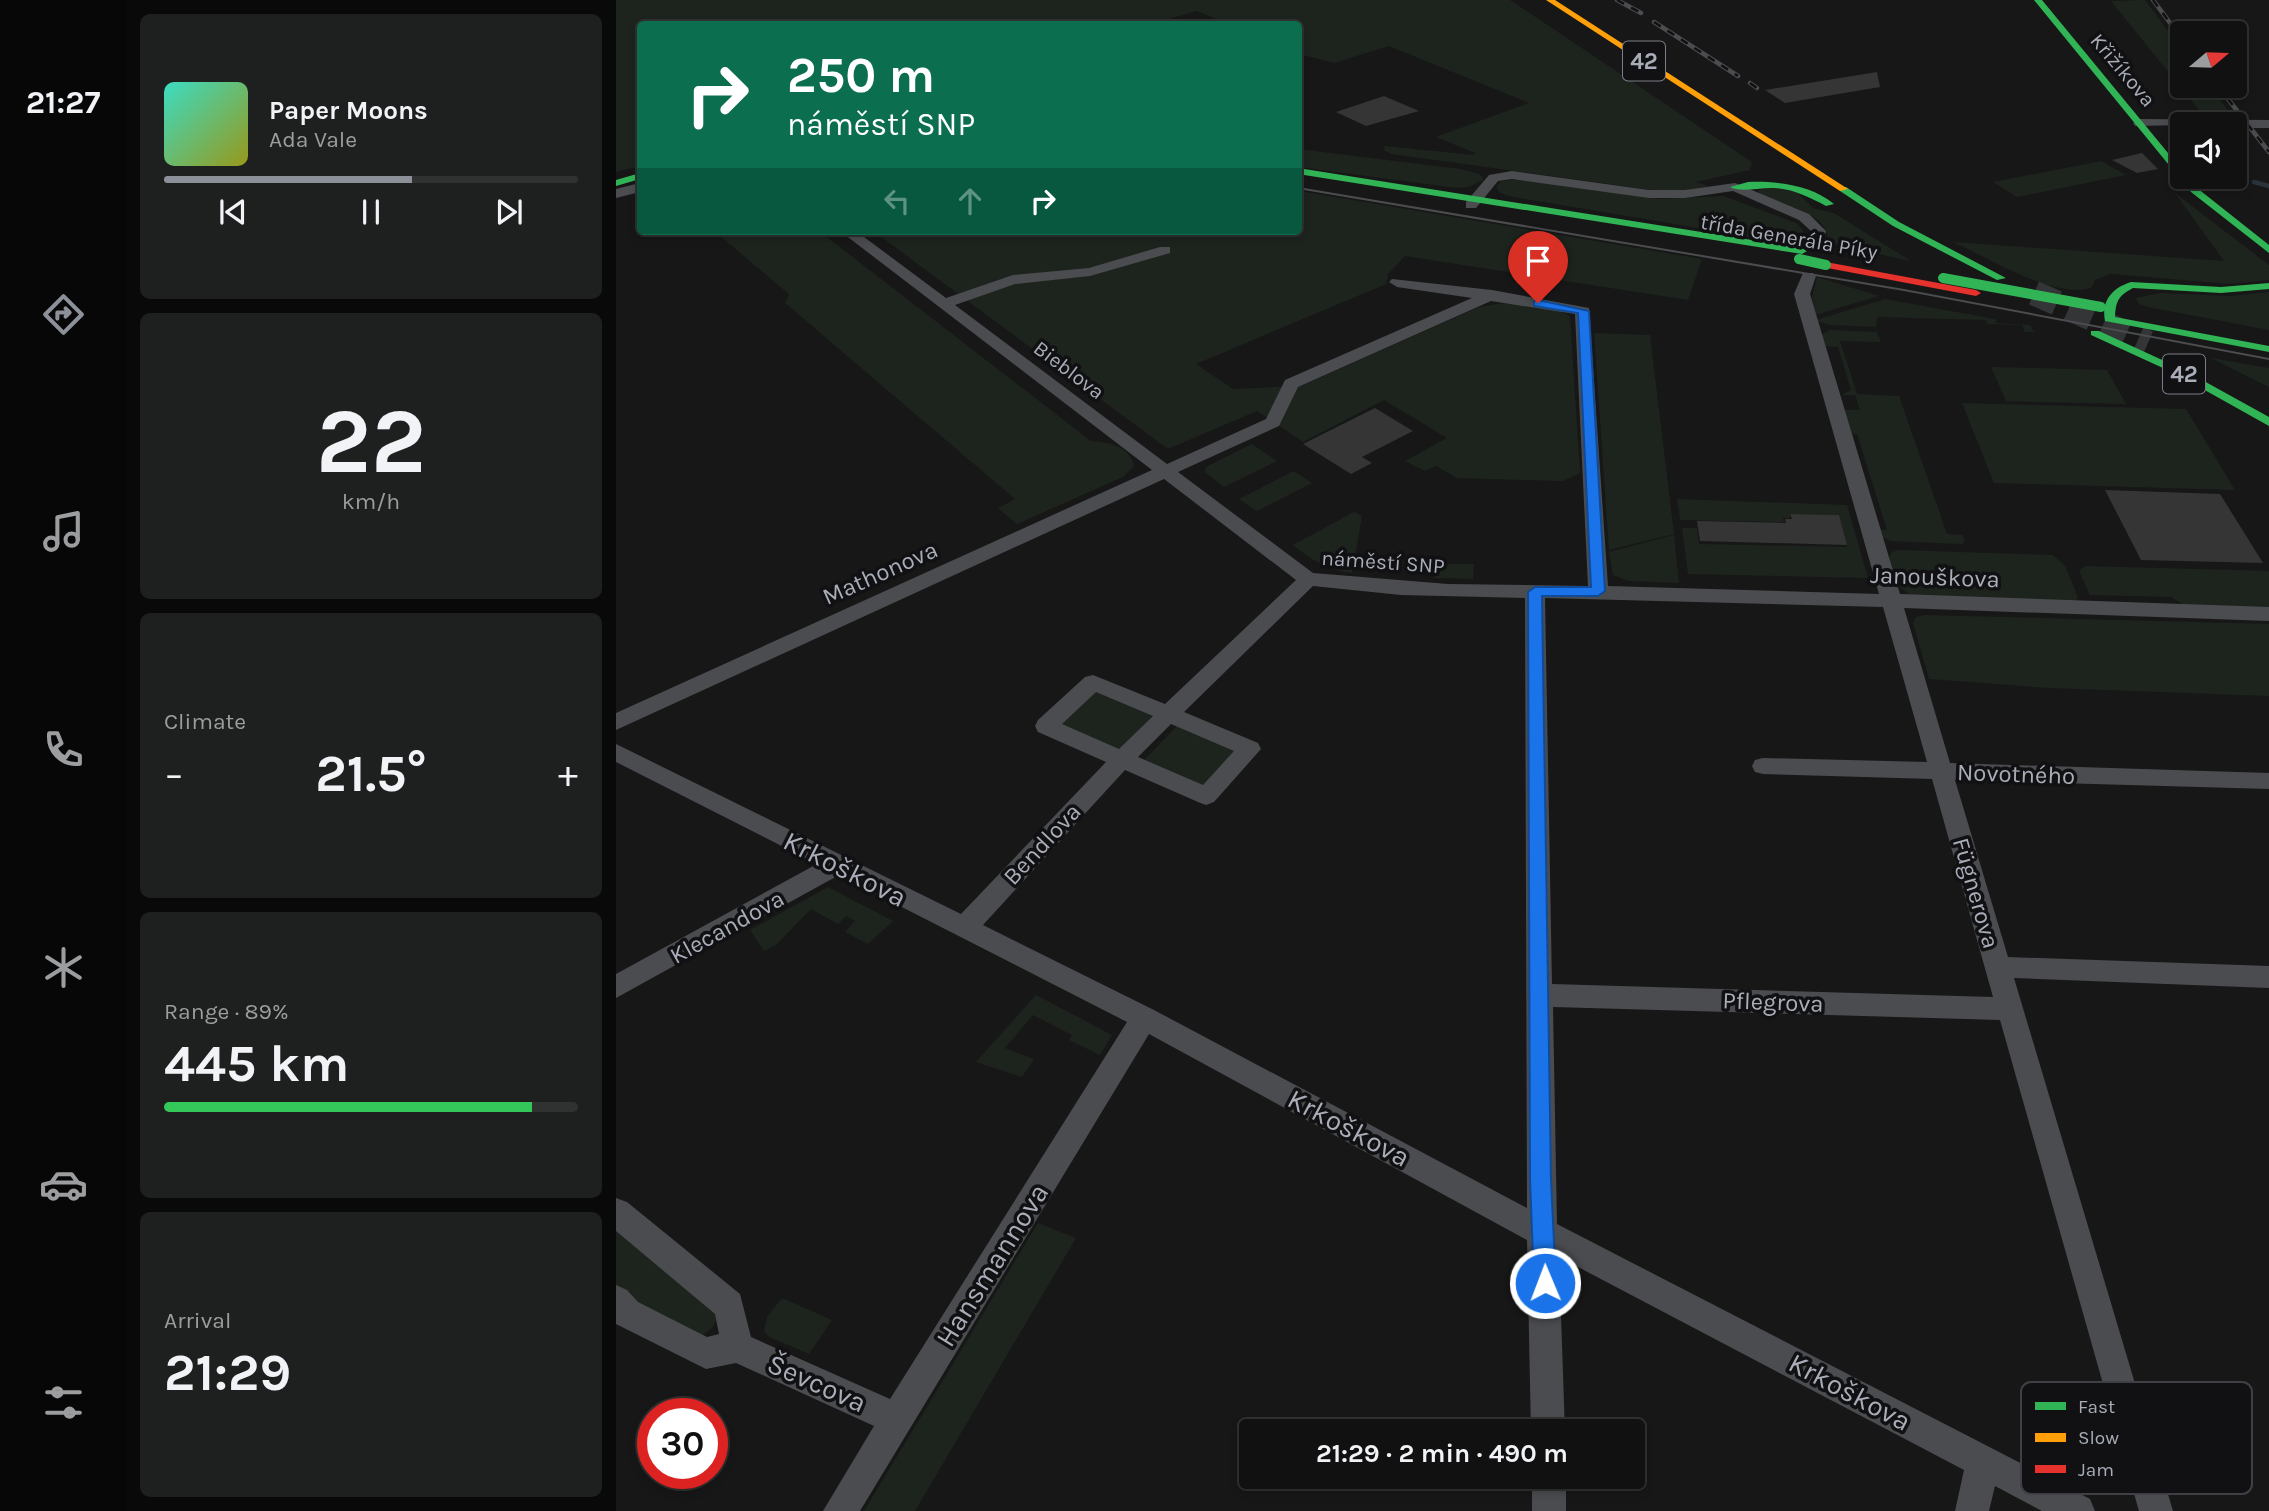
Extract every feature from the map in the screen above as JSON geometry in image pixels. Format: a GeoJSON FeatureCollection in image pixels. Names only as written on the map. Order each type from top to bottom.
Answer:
{"type":"FeatureCollection","features":[{"type":"Feature","properties":{"kind":"main road","name":"42"},"geometry":{"type":"LineString","coordinates":[[1532,0],[1948,273]]}},
{"type":"Feature","properties":{"kind":"main road","name":"42"},"geometry":{"type":"LineString","coordinates":[[1550,0],[1888,219],[2001,278]]}},
{"type":"Feature","properties":{"kind":"main road","name":"Křižíkova"},"geometry":{"type":"LineString","coordinates":[[2038,0],[2194,190],[2269,250]]}},
{"type":"Feature","properties":{"kind":"main road","name":"42"},"geometry":{"type":"LineString","coordinates":[[1711,118],[1725,132]]}},
{"type":"Feature","properties":{"kind":"main road"},"geometry":{"type":"LineString","coordinates":[[616,175],[637,170]]}},
{"type":"Feature","properties":{"kind":"main road"},"geometry":{"type":"LineString","coordinates":[[1743,185],[1764,177],[1769,170]]}},
{"type":"Feature","properties":{"kind":"main road","name":"třída Generála Píky"},"geometry":{"type":"LineString","coordinates":[[1302,172],[1812,261],[1977,294],[2269,339]]}},
{"type":"Feature","properties":{"kind":"main road"},"geometry":{"type":"LineString","coordinates":[[616,183],[637,177]]}},
{"type":"Feature","properties":{"kind":"main road","name":"třída Generála Píky"},"geometry":{"type":"LineString","coordinates":[[1302,180],[1474,202]]}},
{"type":"Feature","properties":{"kind":"main road"},"geometry":{"type":"LineString","coordinates":[[1743,185],[1773,182],[1797,186],[1846,215]]}},
{"type":"Feature","properties":{"kind":"main road","name":"42"},"geometry":{"type":"LineString","coordinates":[[1866,225],[1896,239]]}},
{"type":"Feature","properties":{"kind":"main road","name":"třída Generála Píky"},"geometry":{"type":"LineString","coordinates":[[1812,261],[1948,273],[2107,312],[2141,325],[2269,349]]}},
{"type":"Feature","properties":{"kind":"main road"},"geometry":{"type":"LineString","coordinates":[[2107,312],[2119,289],[2130,285],[2221,290],[2269,286]]}},
{"type":"Feature","properties":{"kind":"main road","name":"42"},"geometry":{"type":"LineString","coordinates":[[2095,333],[2180,372],[2269,422]]}},
{"type":"Feature","properties":{"kind":"main road","name":"42"},"geometry":{"type":"LineString","coordinates":[[2148,343],[2210,370]]}},
{"type":"Feature","properties":{"kind":"main road","name":"42"},"geometry":{"type":"LineString","coordinates":[[2164,350],[2269,404]]}},
{"type":"Feature","properties":{"kind":"street"},"geometry":{"type":"LineString","coordinates":[[2139,122],[2269,124]]}},
{"type":"Feature","properties":{"kind":"street"},"geometry":{"type":"LineString","coordinates":[[1474,202],[1494,178],[1512,174],[1649,194],[1685,194],[1743,185]]}},
{"type":"Feature","properties":{"kind":"street","name":"Fügnerova"},"geometry":{"type":"LineString","coordinates":[[1743,185],[1809,220],[1819,231],[1802,294],[2118,1382]]}},
{"type":"Feature","properties":{"kind":"street"},"geometry":{"type":"LineString","coordinates":[[616,194],[637,189]]}},
{"type":"Feature","properties":{"kind":"street","name":"Bieblova"},"geometry":{"type":"LineString","coordinates":[[852,235],[1166,472]]}},
{"type":"Feature","properties":{"kind":"street"},"geometry":{"type":"LineString","coordinates":[[944,304],[1013,280],[1090,272],[1165,250]]}},
{"type":"Feature","properties":{"kind":"street"},"geometry":{"type":"LineString","coordinates":[[1397,282],[1583,311],[1598,591]]}},
{"type":"Feature","properties":{"kind":"street"},"geometry":{"type":"LineString","coordinates":[[1166,472],[1273,422],[1291,384],[1492,295]]}},
{"type":"Feature","properties":{"kind":"street","name":"náměstí SNP"},"geometry":{"type":"LineString","coordinates":[[1166,472],[1308,579],[1358,586],[1535,592],[1598,591]]}},
{"type":"Feature","properties":{"kind":"street","name":"Mathonova"},"geometry":{"type":"LineString","coordinates":[[616,722],[1166,472]]}},
{"type":"Feature","properties":{"kind":"street","name":"Bendlova"},"geometry":{"type":"LineString","coordinates":[[962,929],[1122,759],[1308,579]]}},
{"type":"Feature","properties":{"kind":"street","name":"Janouškova"},"geometry":{"type":"LineString","coordinates":[[1598,591],[2269,614]]}},
{"type":"Feature","properties":{"kind":"street"},"geometry":{"type":"LineString","coordinates":[[1535,592],[1539,995],[1548,1419]]}},
{"type":"Feature","properties":{"kind":"street"},"geometry":{"type":"LineString","coordinates":[[1093,682],[1250,749],[1206,796],[1122,759],[1046,726],[1093,682]]}},
{"type":"Feature","properties":{"kind":"street","name":"Krkoškova"},"geometry":{"type":"LineString","coordinates":[[616,752],[962,929],[1144,1018],[1544,1233],[2021,1482]]}},
{"type":"Feature","properties":{"kind":"street","name":"Novotného"},"geometry":{"type":"LineString","coordinates":[[1763,766],[2269,781]]}},
{"type":"Feature","properties":{"kind":"street","name":"Klecandova"},"geometry":{"type":"LineString","coordinates":[[616,988],[837,865]]}},
{"type":"Feature","properties":{"kind":"street"},"geometry":{"type":"LineString","coordinates":[[1997,967],[2269,978]]}},
{"type":"Feature","properties":{"kind":"street","name":"Pflegrova"},"geometry":{"type":"LineString","coordinates":[[1539,995],[2008,1009]]}},
{"type":"Feature","properties":{"kind":"street","name":"Hansmannova"},"geometry":{"type":"LineString","coordinates":[[840,1511],[1144,1018]]}},
{"type":"Feature","properties":{"kind":"street","name":"Ševcova"},"geometry":{"type":"LineString","coordinates":[[616,1212],[729,1305],[737,1347]]}},
{"type":"Feature","properties":{"kind":"street","name":"Ševcova"},"geometry":{"type":"LineString","coordinates":[[616,1301],[627,1313],[706,1353],[737,1347],[897,1419]]}},
{"type":"Feature","properties":{"kind":"street"},"geometry":{"type":"LineString","coordinates":[[1972,1511],[1983,1462]]}},
{"type":"Feature","properties":{"kind":"street"},"geometry":{"type":"LineString","coordinates":[[1549,1489],[1549,1511]]}},
{"type":"Feature","properties":{"kind":"street","name":"Krkoškova"},"geometry":{"type":"LineString","coordinates":[[2045,1494],[2078,1511]]}},
{"type":"Feature","properties":{"kind":"street","name":"Fügnerova"},"geometry":{"type":"LineString","coordinates":[[2151,1494],[2156,1511]]}},
{"type":"Feature","properties":{"kind":"shaded area"},"geometry":{"type":"Polygon","coordinates":[[[616,0],[1510,0],[1752,162],[1750,170],[1696,182],[1709,186],[1682,191],[1652,190],[1391,154],[1384,150],[1385,146],[1474,155],[1475,153],[1436,137],[1529,103],[1389,46],[1334,63],[1302,55],[1302,21],[1221,21],[1197,11],[1162,21],[637,21],[637,167],[616,172],[616,0]]]}},
{"type":"Feature","properties":{"kind":"shaded area"},"geometry":{"type":"Polygon","coordinates":[[[2145,0],[2170,34],[2170,74],[2111,1],[2145,0]]]}},
{"type":"Feature","properties":{"kind":"shaded area"},"geometry":{"type":"Polygon","coordinates":[[[2189,98],[2218,98],[2229,112],[2201,112],[2189,98]]]}},
{"type":"Feature","properties":{"kind":"shaded area"},"geometry":{"type":"Polygon","coordinates":[[[1302,149],[1460,169],[1480,174],[1484,180],[1468,187],[1456,188],[1302,167],[1302,149]]]}},
{"type":"Feature","properties":{"kind":"shaded area"},"geometry":{"type":"Polygon","coordinates":[[[2101,161],[2126,175],[2017,197],[1993,182],[2101,161]]]}},
{"type":"Feature","properties":{"kind":"shaded area"},"geometry":{"type":"Polygon","coordinates":[[[1521,179],[1658,199],[1723,196],[1796,223],[1803,230],[1805,246],[1508,196],[1499,192],[1496,186],[1502,181],[1521,179]]]}},
{"type":"Feature","properties":{"kind":"shaded area"},"geometry":{"type":"Polygon","coordinates":[[[1765,186],[1795,190],[1813,208],[1834,213],[1911,261],[1828,243],[1827,232],[1814,217],[1804,211],[1760,197],[1758,191],[1765,186]]]}},
{"type":"Feature","properties":{"kind":"shaded area"},"geometry":{"type":"Polygon","coordinates":[[[1302,192],[1702,259],[1688,300],[1405,256],[1388,274],[1386,284],[1196,364],[1233,389],[1301,386],[1477,308],[1524,304],[1559,311],[1570,316],[1580,473],[1563,481],[1457,478],[1436,466],[1425,471],[1405,461],[1447,438],[1384,400],[1303,442],[1257,411],[1168,449],[878,235],[1302,235],[1302,192]]]}},
{"type":"Feature","properties":{"kind":"shaded area"},"geometry":{"type":"Polygon","coordinates":[[[2175,193],[2269,265],[2269,280],[2230,284],[2111,274],[2095,280],[2091,288],[2058,288],[2021,275],[1953,242],[2224,261],[2175,193]]]}},
{"type":"Feature","properties":{"kind":"shaded area"},"geometry":{"type":"Polygon","coordinates":[[[719,235],[824,235],[1091,441],[1111,444],[1123,450],[1132,459],[1134,466],[1123,477],[1017,524],[998,508],[1015,499],[785,303],[789,294],[719,235]]]}},
{"type":"Feature","properties":{"kind":"shaded area"},"geometry":{"type":"Polygon","coordinates":[[[1817,277],[1879,296],[1815,315],[1812,297],[1817,277]]]}},
{"type":"Feature","properties":{"kind":"shaded area"},"geometry":{"type":"Polygon","coordinates":[[[2269,292],[2269,330],[2148,307],[2139,304],[2136,298],[2161,293],[2231,296],[2269,292]]]}},
{"type":"Feature","properties":{"kind":"shaded area"},"geometry":{"type":"Polygon","coordinates":[[[1885,299],[1995,319],[1996,323],[2030,325],[2034,332],[2025,332],[2022,325],[1988,324],[1986,320],[1877,317],[1876,327],[1829,325],[1816,320],[1885,299]]]}},
{"type":"Feature","properties":{"kind":"shaded area"},"geometry":{"type":"Polygon","coordinates":[[[1830,330],[1877,332],[1881,342],[1840,341],[1857,394],[1899,396],[1947,534],[1962,535],[1965,541],[1962,544],[1891,541],[1883,537],[1880,530],[1887,530],[1857,434],[1851,433],[1843,410],[1860,410],[1855,395],[1842,395],[1851,390],[1838,347],[1824,346],[1821,335],[1830,330]]]}},
{"type":"Feature","properties":{"kind":"shaded area"},"geometry":{"type":"Polygon","coordinates":[[[1594,333],[1650,335],[1674,534],[1609,550],[1594,333]]]}},
{"type":"Feature","properties":{"kind":"shaded area"},"geometry":{"type":"Polygon","coordinates":[[[2211,358],[2269,368],[2269,387],[2211,358]]]}},
{"type":"Feature","properties":{"kind":"shaded area"},"geometry":{"type":"Polygon","coordinates":[[[1991,367],[2107,370],[2126,404],[2006,401],[1991,367]]]}},
{"type":"Feature","properties":{"kind":"shaded area"},"geometry":{"type":"Polygon","coordinates":[[[1962,403],[2186,409],[2235,490],[1994,483],[1962,403]]]}},
{"type":"Feature","properties":{"kind":"shaded area"},"geometry":{"type":"Polygon","coordinates":[[[1252,444],[1277,461],[1224,487],[1205,472],[1206,467],[1252,444]]]}},
{"type":"Feature","properties":{"kind":"shaded area"},"geometry":{"type":"Polygon","coordinates":[[[1294,471],[1312,483],[1257,511],[1239,499],[1294,471]]]}},
{"type":"Feature","properties":{"kind":"shaded area"},"geometry":{"type":"Polygon","coordinates":[[[1677,499],[1847,505],[1868,578],[1688,574],[1682,528],[1697,528],[1699,544],[1847,547],[1839,515],[1790,514],[1790,518],[1783,518],[1784,522],[1680,520],[1677,499]]]}},
{"type":"Feature","properties":{"kind":"shaded area"},"geometry":{"type":"Polygon","coordinates":[[[1354,512],[1362,516],[1352,573],[1320,564],[1293,545],[1354,512]]]}},
{"type":"Feature","properties":{"kind":"shaded area"},"geometry":{"type":"Polygon","coordinates":[[[1674,535],[1679,583],[1628,581],[1613,575],[1609,552],[1674,535]]]}},
{"type":"Feature","properties":{"kind":"shaded area"},"geometry":{"type":"Polygon","coordinates":[[[1899,550],[2053,555],[2065,566],[2078,597],[2076,601],[1912,596],[1898,586],[1888,559],[1892,552],[1899,550]]]}},
{"type":"Feature","properties":{"kind":"shaded area"},"geometry":{"type":"Polygon","coordinates":[[[1435,564],[1474,564],[1473,579],[1434,578],[1435,564]]]}},
{"type":"Feature","properties":{"kind":"shaded area"},"geometry":{"type":"Polygon","coordinates":[[[2085,566],[2269,571],[2269,609],[2186,606],[2171,597],[2090,595],[2079,571],[2085,566]]]}},
{"type":"Feature","properties":{"kind":"shaded area"},"geometry":{"type":"Polygon","coordinates":[[[1924,615],[2269,624],[2269,696],[2050,688],[1929,679],[1913,623],[1916,617],[1924,615]]]}},
{"type":"Feature","properties":{"kind":"shaded area"},"geometry":{"type":"Polygon","coordinates":[[[1097,690],[1155,714],[1117,752],[1061,729],[1060,720],[1097,690]]]}},
{"type":"Feature","properties":{"kind":"shaded area"},"geometry":{"type":"Polygon","coordinates":[[[1178,725],[1239,749],[1202,789],[1141,763],[1178,725]]]}},
{"type":"Feature","properties":{"kind":"shaded area"},"geometry":{"type":"Polygon","coordinates":[[[828,887],[893,921],[868,944],[845,932],[855,921],[846,916],[838,924],[811,909],[776,945],[764,951],[750,930],[828,887]]]}},
{"type":"Feature","properties":{"kind":"shaded area"},"geometry":{"type":"Polygon","coordinates":[[[1036,995],[1112,1035],[1100,1055],[1069,1040],[1072,1035],[1033,1015],[1005,1048],[1034,1059],[1022,1077],[976,1062],[1036,995]]]}},
{"type":"Feature","properties":{"kind":"shaded area"},"geometry":{"type":"Polygon","coordinates":[[[1038,1223],[1076,1238],[915,1511],[864,1511],[1038,1223]]]}},
{"type":"Feature","properties":{"kind":"shaded area"},"geometry":{"type":"Polygon","coordinates":[[[616,1228],[716,1315],[716,1322],[711,1329],[702,1335],[650,1312],[616,1286],[616,1228]]]}},
{"type":"Feature","properties":{"kind":"shaded area"},"geometry":{"type":"Polygon","coordinates":[[[782,1298],[832,1320],[809,1354],[769,1337],[764,1331],[767,1317],[782,1298]]]}},
{"type":"Feature","properties":{"kind":"building"},"geometry":{"type":"Polygon","coordinates":[[[1877,72],[1880,87],[1785,103],[1765,90],[1877,72]]]}},
{"type":"Feature","properties":{"kind":"building"},"geometry":{"type":"Polygon","coordinates":[[[1384,96],[1419,111],[1366,126],[1336,112],[1384,96]]]}},
{"type":"Feature","properties":{"kind":"building"},"geometry":{"type":"Polygon","coordinates":[[[2142,153],[2158,169],[2137,173],[2112,160],[2142,153]]]}},
{"type":"Feature","properties":{"kind":"building"},"geometry":{"type":"Polygon","coordinates":[[[1375,408],[1413,431],[1362,457],[1372,463],[1351,474],[1303,444],[1375,408]]]}},
{"type":"Feature","properties":{"kind":"building"},"geometry":{"type":"Polygon","coordinates":[[[2105,490],[2220,494],[2263,563],[2141,560],[2105,490]]]}},
{"type":"Feature","properties":{"kind":"building"},"geometry":{"type":"Polygon","coordinates":[[[1790,514],[1839,515],[1847,545],[1700,541],[1697,521],[1786,523],[1785,519],[1792,519],[1790,514]]]}},
{"type":"Feature","properties":{"kind":"waterway"},"geometry":{"type":"LineString","coordinates":[[2254,182],[2269,186]]}},
{"type":"Feature","properties":{"kind":"tunnel"},"geometry":{"type":"LineString","coordinates":[[2034,293],[2148,343]]}},
{"type":"Feature","properties":{"kind":"tram line"},"geometry":{"type":"LineString","coordinates":[[616,190],[637,185]]}},
{"type":"Feature","properties":{"kind":"tram line"},"geometry":{"type":"LineString","coordinates":[[1302,189],[1904,290],[2269,359]]}},
{"type":"Feature","properties":{"kind":"railway"},"geometry":{"type":"LineString","coordinates":[[1617,0],[1641,13]]}},
{"type":"Feature","properties":{"kind":"railway"},"geometry":{"type":"LineString","coordinates":[[2153,0],[2170,23]]}},
{"type":"Feature","properties":{"kind":"railway"},"geometry":{"type":"LineString","coordinates":[[1654,22],[1738,76]]}},
{"type":"Feature","properties":{"kind":"railway"},"geometry":{"type":"LineString","coordinates":[[1750,83],[1757,88]]}},
{"type":"Feature","properties":{"kind":"railway"},"geometry":{"type":"LineString","coordinates":[[2227,98],[2269,152]]}},
{"type":"Feature","properties":{"kind":"traffic: fast"},"geometry":{"type":"LineString","coordinates":[[2038,0],[2194,190],[2269,250]]}},
{"type":"Feature","properties":{"kind":"traffic: fast"},"geometry":{"type":"LineString","coordinates":[[1302,172],[1802,251]]}},
{"type":"Feature","properties":{"kind":"traffic: fast"},"geometry":{"type":"LineString","coordinates":[[616,183],[637,177]]}},
{"type":"Feature","properties":{"kind":"traffic: fast"},"geometry":{"type":"LineString","coordinates":[[1735,187],[1760,184],[1784,186],[1806,192],[1829,204]]}},
{"type":"Feature","properties":{"kind":"traffic: fast"},"geometry":{"type":"LineString","coordinates":[[1843,189],[1896,224],[2001,278]]}},
{"type":"Feature","properties":{"kind":"traffic: fast"},"geometry":{"type":"LineString","coordinates":[[1799,259],[1826,265]]}},
{"type":"Feature","properties":{"kind":"traffic: fast"},"geometry":{"type":"LineString","coordinates":[[1943,278],[2101,307]]}},
{"type":"Feature","properties":{"kind":"traffic: fast"},"geometry":{"type":"LineString","coordinates":[[2269,286],[2221,290],[2131,285],[2116,293],[2111,301],[2109,319],[2269,349]]}},
{"type":"Feature","properties":{"kind":"traffic: fast"},"geometry":{"type":"LineString","coordinates":[[2095,333],[2180,372],[2269,422]]}},
{"type":"Feature","properties":{"kind":"traffic: slow"},"geometry":{"type":"LineString","coordinates":[[1550,0],[1843,189]]}},
{"type":"Feature","properties":{"kind":"traffic: jam"},"geometry":{"type":"LineString","coordinates":[[1826,265],[1976,293]]}},
{"type":"Feature","properties":{"kind":"route"},"geometry":{"type":"LineString","coordinates":[[1538,303],[1583,311],[1598,591],[1535,592],[1541,1180],[1545,1283]]}}]}
